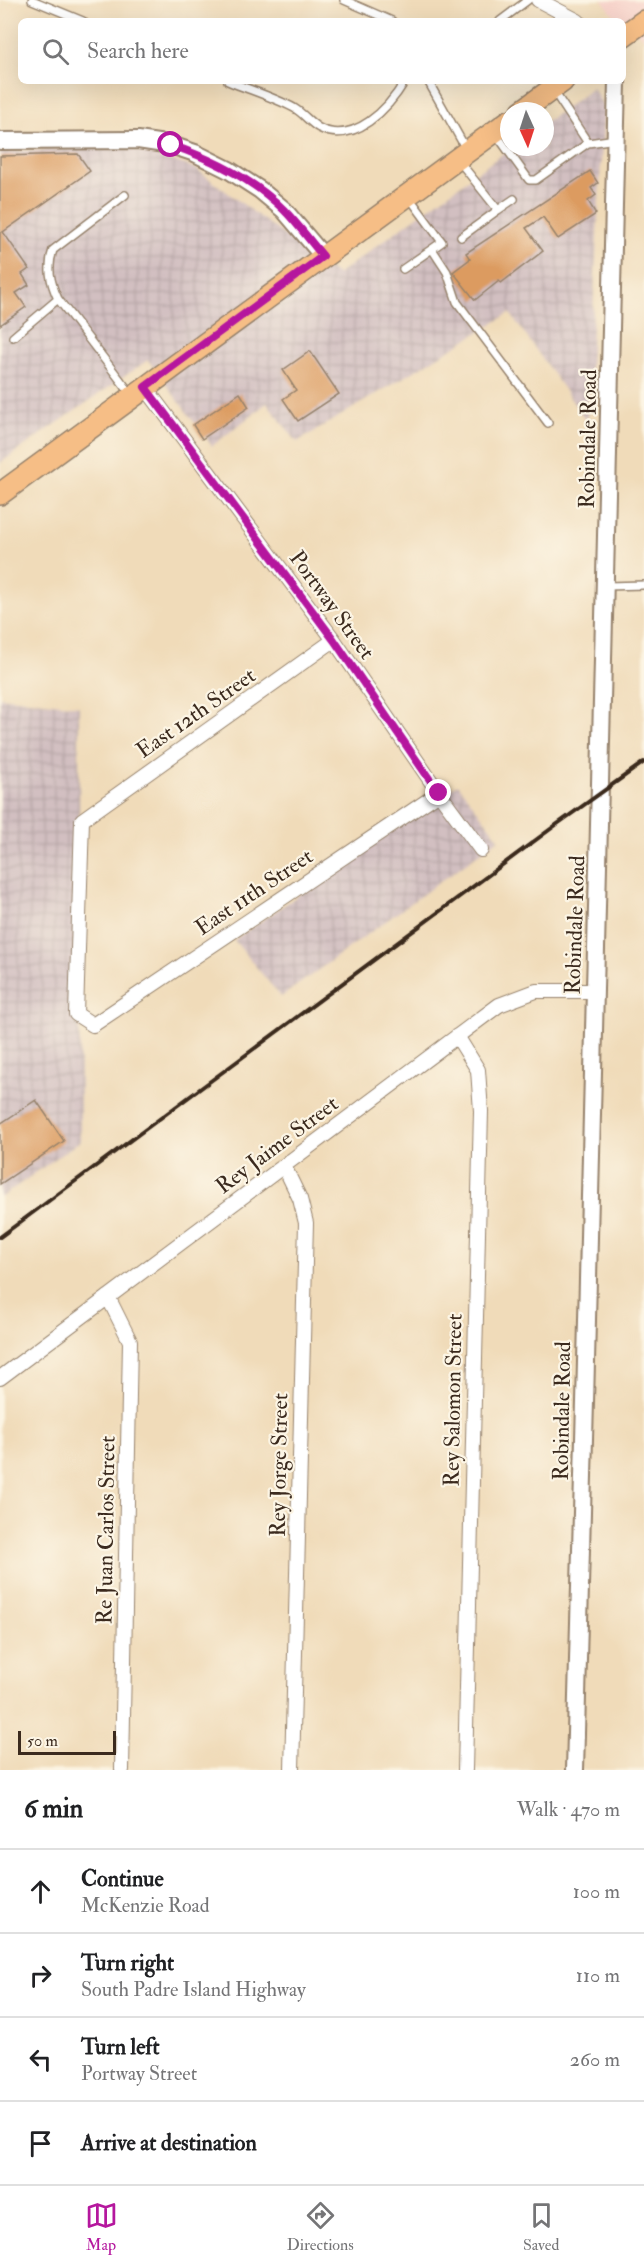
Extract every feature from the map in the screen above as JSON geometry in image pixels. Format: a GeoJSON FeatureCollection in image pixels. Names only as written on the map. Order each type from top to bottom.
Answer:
{"type":"FeatureCollection","features":[{"type":"Feature","properties":{"kind":"main road"},"geometry":{"type":"LineString","coordinates":[[626,34],[644,21]]}},
{"type":"Feature","properties":{"kind":"main road"},"geometry":{"type":"LineString","coordinates":[[534,102],[558,85]]}},
{"type":"Feature","properties":{"kind":"main road"},"geometry":{"type":"LineString","coordinates":[[0,494],[500,127]]}},
{"type":"Feature","properties":{"kind":"street"},"geometry":{"type":"LineString","coordinates":[[538,0],[561,5],[575,18]]}},
{"type":"Feature","properties":{"kind":"street","name":"Robindale Road"},"geometry":{"type":"LineString","coordinates":[[575,1770],[607,586],[617,84]]}},
{"type":"Feature","properties":{"kind":"street"},"geometry":{"type":"LineString","coordinates":[[0,141],[138,140],[171,145],[195,153],[229,170],[260,190],[284,210],[323,256]]}},
{"type":"Feature","properties":{"kind":"street","name":"Portway Street"},"geometry":{"type":"LineString","coordinates":[[139,392],[334,640],[481,850]]}},
{"type":"Feature","properties":{"kind":"street","name":"East 12th Street"},"geometry":{"type":"LineString","coordinates":[[93,1025],[76,1014],[82,820],[334,640]]}},
{"type":"Feature","properties":{"kind":"street","name":"East 11th Street"},"geometry":{"type":"LineString","coordinates":[[93,1025],[439,793]]}},
{"type":"Feature","properties":{"kind":"street","name":"Rey Jaime Street"},"geometry":{"type":"LineString","coordinates":[[0,1378],[499,1005],[536,991],[595,991]]}},
{"type":"Feature","properties":{"kind":"street","name":"Rey Salomon Street"},"geometry":{"type":"LineString","coordinates":[[457,1036],[478,1070],[482,1111],[465,1770]]}},
{"type":"Feature","properties":{"kind":"street","name":"Rey Jorge Street"},"geometry":{"type":"LineString","coordinates":[[284,1166],[300,1199],[306,1223],[292,1770]]}},
{"type":"Feature","properties":{"kind":"street","name":"Re Juan Carlos Street"},"geometry":{"type":"LineString","coordinates":[[108,1297],[130,1341],[122,1770]]}},
{"type":"Feature","properties":{"kind":"lane"},"geometry":{"type":"LineString","coordinates":[[32,0],[76,18]]}},
{"type":"Feature","properties":{"kind":"lane"},"geometry":{"type":"LineString","coordinates":[[344,0],[385,18]]}},
{"type":"Feature","properties":{"kind":"lane"},"geometry":{"type":"LineString","coordinates":[[504,18],[528,0]]}},
{"type":"Feature","properties":{"kind":"lane"},"geometry":{"type":"LineString","coordinates":[[235,84],[296,109],[318,128],[341,134],[351,132],[382,112],[395,98],[403,84]]}},
{"type":"Feature","properties":{"kind":"lane"},"geometry":{"type":"LineString","coordinates":[[429,84],[463,155],[498,210]]}},
{"type":"Feature","properties":{"kind":"lane"},"geometry":{"type":"LineString","coordinates":[[558,85],[588,142]]}},
{"type":"Feature","properties":{"kind":"lane"},"geometry":{"type":"LineString","coordinates":[[517,156],[529,180],[536,180],[588,142],[616,139]]}},
{"type":"Feature","properties":{"kind":"lane"},"geometry":{"type":"LineString","coordinates":[[125,195],[53,250],[50,259],[50,279],[58,298],[139,392]]}},
{"type":"Feature","properties":{"kind":"lane"},"geometry":{"type":"LineString","coordinates":[[403,269],[442,242],[407,195]]}},
{"type":"Feature","properties":{"kind":"lane"},"geometry":{"type":"LineString","coordinates":[[461,237],[514,199]]}},
{"type":"Feature","properties":{"kind":"lane"},"geometry":{"type":"LineString","coordinates":[[432,249],[447,272],[458,302],[548,423]]}},
{"type":"Feature","properties":{"kind":"lane"},"geometry":{"type":"LineString","coordinates":[[13,337],[58,298]]}},
{"type":"Feature","properties":{"kind":"lane"},"geometry":{"type":"LineString","coordinates":[[607,586],[644,585]]}},
{"type":"Feature","properties":{"kind":"shaded area"},"geometry":{"type":"Polygon","coordinates":[[[602,0],[644,0],[644,38],[626,23],[626,18],[616,18],[602,0]]]}},
{"type":"Feature","properties":{"kind":"shaded area"},"geometry":{"type":"Polygon","coordinates":[[[593,88],[604,107],[587,422],[510,313],[297,442],[267,403],[212,446],[148,360],[0,463],[0,152],[124,146],[195,168],[337,275],[500,156],[554,156],[554,116],[593,88]]]}},
{"type":"Feature","properties":{"kind":"shaded area"},"geometry":{"type":"Polygon","coordinates":[[[0,697],[79,706],[80,1141],[0,1198],[0,697]]]}},
{"type":"Feature","properties":{"kind":"shaded area"},"geometry":{"type":"Polygon","coordinates":[[[458,784],[499,839],[281,997],[234,940],[458,784]]]}},
{"type":"Feature","properties":{"kind":"building"},"geometry":{"type":"Polygon","coordinates":[[[78,154],[90,171],[3,232],[29,269],[22,274],[29,285],[16,293],[26,307],[0,325],[0,156],[78,154]]]}},
{"type":"Feature","properties":{"kind":"building"},"geometry":{"type":"Polygon","coordinates":[[[590,171],[598,183],[591,188],[596,195],[588,201],[596,214],[558,239],[543,217],[526,228],[543,251],[475,300],[453,272],[470,259],[466,253],[590,171]]]}},
{"type":"Feature","properties":{"kind":"building"},"geometry":{"type":"Polygon","coordinates":[[[310,351],[339,394],[298,421],[283,399],[296,390],[283,370],[310,351]]]}},
{"type":"Feature","properties":{"kind":"building"},"geometry":{"type":"Polygon","coordinates":[[[240,393],[249,407],[202,439],[193,425],[240,393]]]}},
{"type":"Feature","properties":{"kind":"building"},"geometry":{"type":"Polygon","coordinates":[[[36,1100],[64,1141],[0,1184],[0,1124],[36,1100]]]}},
{"type":"Feature","properties":{"kind":"railway"},"geometry":{"type":"LineString","coordinates":[[0,1237],[644,762]]}},
{"type":"Feature","properties":{"kind":"route"},"geometry":{"type":"LineString","coordinates":[[171,145],[211,160],[260,190],[284,210],[323,256],[145,387],[334,640],[439,793]]}}]}
